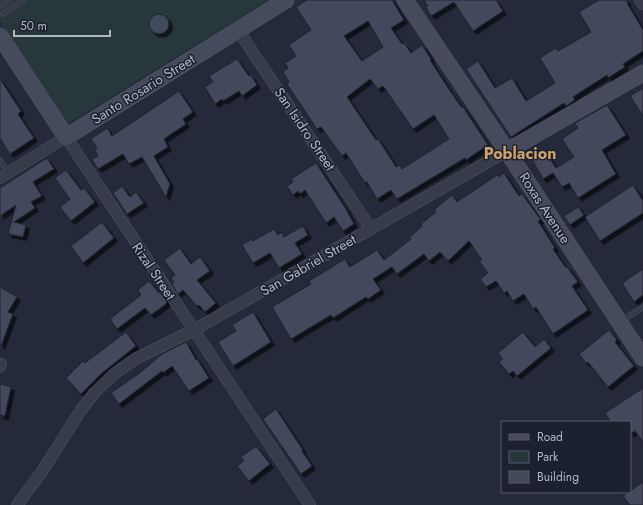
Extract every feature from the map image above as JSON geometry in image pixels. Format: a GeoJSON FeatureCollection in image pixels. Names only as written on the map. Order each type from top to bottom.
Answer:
{"type":"FeatureCollection","features":[{"type":"Feature","properties":{"kind":"main road","name":"Santo Rosario Street"},"geometry":{"type":"LineString","coordinates":[[66,137],[286,0]]}},
{"type":"Feature","properties":{"kind":"main road","name":"Roxas Avenue"},"geometry":{"type":"LineString","coordinates":[[405,0],[507,151],[643,358]]}},
{"type":"Feature","properties":{"kind":"main road","name":"Rizal Street"},"geometry":{"type":"LineString","coordinates":[[0,36],[66,137]]}},
{"type":"Feature","properties":{"kind":"main road","name":"San Gabriel Street"},"geometry":{"type":"LineString","coordinates":[[507,151],[643,73]]}},
{"type":"Feature","properties":{"kind":"street"},"geometry":{"type":"LineString","coordinates":[[640,0],[643,4]]}},
{"type":"Feature","properties":{"kind":"street","name":"San Isidro Street"},"geometry":{"type":"LineString","coordinates":[[238,30],[371,229]]}},
{"type":"Feature","properties":{"kind":"street","name":"Santo Rosario Street"},"geometry":{"type":"LineString","coordinates":[[4,176],[66,137]]}},
{"type":"Feature","properties":{"kind":"street","name":"Rizal Street"},"geometry":{"type":"LineString","coordinates":[[66,137],[310,505]]}},
{"type":"Feature","properties":{"kind":"street","name":"San Gabriel Street"},"geometry":{"type":"LineString","coordinates":[[17,505],[41,473],[81,410],[94,393],[114,374],[135,359],[194,330],[507,151]]}},
{"type":"Feature","properties":{"kind":"lane"},"geometry":{"type":"LineString","coordinates":[[0,6],[9,0]]}},
{"type":"Feature","properties":{"kind":"lane"},"geometry":{"type":"LineString","coordinates":[[3,14],[23,0]]}},
{"type":"Feature","properties":{"kind":"lane"},"geometry":{"type":"LineString","coordinates":[[0,160],[4,176]]}},
{"type":"Feature","properties":{"kind":"lane"},"geometry":{"type":"LineString","coordinates":[[619,322],[643,306]]}},
{"type":"Feature","properties":{"kind":"green space"},"geometry":{"type":"Polygon","coordinates":[[[0,0],[269,0],[67,124],[0,22],[0,0]]]}},
{"type":"Feature","properties":{"kind":"water"},"geometry":{"type":"Polygon","coordinates":[[[160,16],[166,18],[168,24],[166,30],[160,32],[154,30],[152,24],[154,18],[160,16]]]}},
{"type":"Feature","properties":{"kind":"building"},"geometry":{"type":"Polygon","coordinates":[[[307,0],[392,0],[404,20],[391,28],[402,44],[404,43],[411,53],[422,45],[448,88],[462,108],[463,107],[488,145],[466,160],[465,158],[397,199],[391,190],[377,199],[367,182],[365,183],[346,153],[342,156],[321,127],[317,129],[287,84],[289,82],[283,72],[288,68],[285,63],[296,56],[289,45],[311,30],[296,7],[307,0]],[[368,21],[344,36],[362,61],[383,47],[368,21]],[[370,79],[347,97],[376,140],[378,139],[396,167],[400,165],[402,169],[449,139],[434,115],[413,129],[383,86],[378,89],[370,79]]]}},
{"type":"Feature","properties":{"kind":"building"},"geometry":{"type":"Polygon","coordinates":[[[424,0],[496,0],[503,11],[473,31],[454,2],[431,16],[426,7],[428,6],[424,0]]]}},
{"type":"Feature","properties":{"kind":"building"},"geometry":{"type":"Polygon","coordinates":[[[599,0],[627,0],[627,3],[643,30],[643,51],[623,64],[625,67],[608,78],[607,75],[573,97],[575,100],[566,106],[564,103],[511,137],[466,69],[478,61],[495,88],[512,78],[526,101],[555,83],[540,58],[556,48],[558,51],[591,32],[579,12],[599,0]]]}},
{"type":"Feature","properties":{"kind":"building"},"geometry":{"type":"Polygon","coordinates":[[[155,14],[163,14],[169,20],[169,28],[163,34],[155,34],[149,28],[149,20],[155,14]]]}},
{"type":"Feature","properties":{"kind":"building"},"geometry":{"type":"Polygon","coordinates":[[[237,59],[249,76],[251,75],[257,85],[242,96],[239,91],[215,104],[205,87],[213,82],[209,76],[237,59]]]}},
{"type":"Feature","properties":{"kind":"building"},"geometry":{"type":"Polygon","coordinates":[[[0,79],[21,111],[18,114],[34,138],[10,154],[0,138],[0,79]]]}},
{"type":"Feature","properties":{"kind":"building"},"geometry":{"type":"Polygon","coordinates":[[[643,88],[643,116],[630,96],[643,88]]]}},
{"type":"Feature","properties":{"kind":"building"},"geometry":{"type":"Polygon","coordinates":[[[179,91],[193,112],[183,119],[186,124],[164,139],[168,147],[154,156],[170,184],[166,197],[142,157],[129,164],[123,154],[98,169],[92,159],[98,156],[95,150],[97,148],[91,139],[107,128],[112,136],[179,91]]]}},
{"type":"Feature","properties":{"kind":"building"},"geometry":{"type":"Polygon","coordinates":[[[607,105],[626,135],[602,150],[616,174],[578,198],[569,183],[562,187],[553,173],[543,179],[530,156],[543,148],[556,168],[574,157],[562,139],[578,128],[575,123],[607,105]]]}},
{"type":"Feature","properties":{"kind":"building"},"geometry":{"type":"Polygon","coordinates":[[[47,158],[54,169],[33,182],[42,196],[31,202],[35,208],[14,222],[26,225],[23,237],[8,234],[16,205],[0,216],[0,188],[47,158]]]}},
{"type":"Feature","properties":{"kind":"building"},"geometry":{"type":"Polygon","coordinates":[[[316,163],[354,224],[343,231],[334,217],[326,223],[305,190],[300,194],[298,191],[293,195],[287,186],[293,182],[291,179],[316,163]]]}},
{"type":"Feature","properties":{"kind":"building"},"geometry":{"type":"Polygon","coordinates":[[[66,170],[81,190],[84,188],[95,202],[71,221],[60,207],[70,199],[55,178],[66,170]]]}},
{"type":"Feature","properties":{"kind":"building"},"geometry":{"type":"Polygon","coordinates":[[[504,173],[519,196],[522,194],[541,220],[538,221],[555,248],[553,249],[578,282],[572,286],[588,310],[553,334],[536,307],[533,309],[524,294],[513,301],[507,291],[504,293],[496,281],[486,287],[480,279],[488,273],[479,261],[482,260],[469,241],[448,261],[440,252],[429,261],[424,254],[397,274],[392,267],[373,279],[381,290],[368,299],[366,297],[333,318],[331,315],[291,339],[272,307],[311,284],[309,281],[345,259],[350,267],[377,250],[384,260],[411,239],[409,238],[422,226],[421,224],[436,212],[434,210],[452,195],[457,202],[497,175],[499,177],[504,173]]]}},
{"type":"Feature","properties":{"kind":"building"},"geometry":{"type":"Polygon","coordinates":[[[633,185],[643,201],[643,213],[600,241],[585,217],[633,185]]]}},
{"type":"Feature","properties":{"kind":"building"},"geometry":{"type":"Polygon","coordinates":[[[122,186],[130,197],[136,192],[144,203],[127,214],[113,193],[122,186]]]}},
{"type":"Feature","properties":{"kind":"building"},"geometry":{"type":"Polygon","coordinates":[[[578,207],[584,215],[570,225],[564,216],[578,207]]]}},
{"type":"Feature","properties":{"kind":"building"},"geometry":{"type":"Polygon","coordinates":[[[102,222],[114,238],[83,263],[71,246],[102,222]]]}},
{"type":"Feature","properties":{"kind":"building"},"geometry":{"type":"Polygon","coordinates":[[[303,226],[308,235],[295,243],[302,254],[279,268],[270,253],[253,263],[242,245],[252,239],[253,241],[274,229],[278,235],[282,232],[284,237],[303,226]]]}},
{"type":"Feature","properties":{"kind":"building"},"geometry":{"type":"Polygon","coordinates":[[[180,248],[191,264],[200,257],[210,271],[197,280],[216,303],[205,312],[199,305],[197,306],[183,290],[178,294],[172,284],[174,282],[171,278],[175,275],[164,260],[180,248]]]}},
{"type":"Feature","properties":{"kind":"building"},"geometry":{"type":"Polygon","coordinates":[[[643,269],[643,295],[634,302],[622,283],[643,269]]]}},
{"type":"Feature","properties":{"kind":"building"},"geometry":{"type":"Polygon","coordinates":[[[149,281],[159,293],[160,292],[167,302],[166,304],[151,315],[145,308],[117,329],[110,319],[141,295],[138,290],[149,281]]]}},
{"type":"Feature","properties":{"kind":"building"},"geometry":{"type":"Polygon","coordinates":[[[0,287],[17,297],[8,312],[13,314],[1,346],[0,346],[0,287]]]}},
{"type":"Feature","properties":{"kind":"building"},"geometry":{"type":"Polygon","coordinates":[[[253,312],[271,342],[233,366],[218,342],[236,331],[232,325],[253,312]]]}},
{"type":"Feature","properties":{"kind":"building"},"geometry":{"type":"Polygon","coordinates":[[[609,330],[617,340],[615,342],[634,366],[608,387],[588,362],[586,363],[579,354],[609,330]]]}},
{"type":"Feature","properties":{"kind":"building"},"geometry":{"type":"Polygon","coordinates":[[[126,332],[136,346],[102,373],[81,394],[66,378],[83,361],[85,363],[126,332]]]}},
{"type":"Feature","properties":{"kind":"building"},"geometry":{"type":"Polygon","coordinates":[[[523,332],[535,347],[544,339],[551,348],[517,376],[513,371],[509,374],[499,362],[503,359],[498,353],[523,332]]]}},
{"type":"Feature","properties":{"kind":"building"},"geometry":{"type":"Polygon","coordinates":[[[186,342],[196,360],[197,359],[209,378],[189,391],[172,366],[163,373],[162,371],[119,404],[111,393],[141,372],[162,354],[186,342]]]}},
{"type":"Feature","properties":{"kind":"building"},"geometry":{"type":"Polygon","coordinates":[[[0,384],[11,387],[5,416],[0,415],[0,384]]]}},
{"type":"Feature","properties":{"kind":"building"},"geometry":{"type":"Polygon","coordinates":[[[643,388],[643,442],[635,431],[631,433],[631,421],[610,421],[605,413],[643,388]]]}},
{"type":"Feature","properties":{"kind":"building"},"geometry":{"type":"Polygon","coordinates":[[[276,409],[312,466],[301,474],[263,419],[276,409]]]}},
{"type":"Feature","properties":{"kind":"building"},"geometry":{"type":"Polygon","coordinates":[[[256,446],[270,464],[249,481],[237,466],[244,461],[241,457],[256,446]]]}},
{"type":"Feature","properties":{"kind":"building"},"geometry":{"type":"Polygon","coordinates":[[[643,482],[643,505],[630,505],[623,496],[627,493],[631,493],[631,490],[643,482]]]}},
{"type":"Feature","properties":{"kind":"district","name":"Poblacion"},"geometry":{"type":"Point","coordinates":[520,153]}}]}
